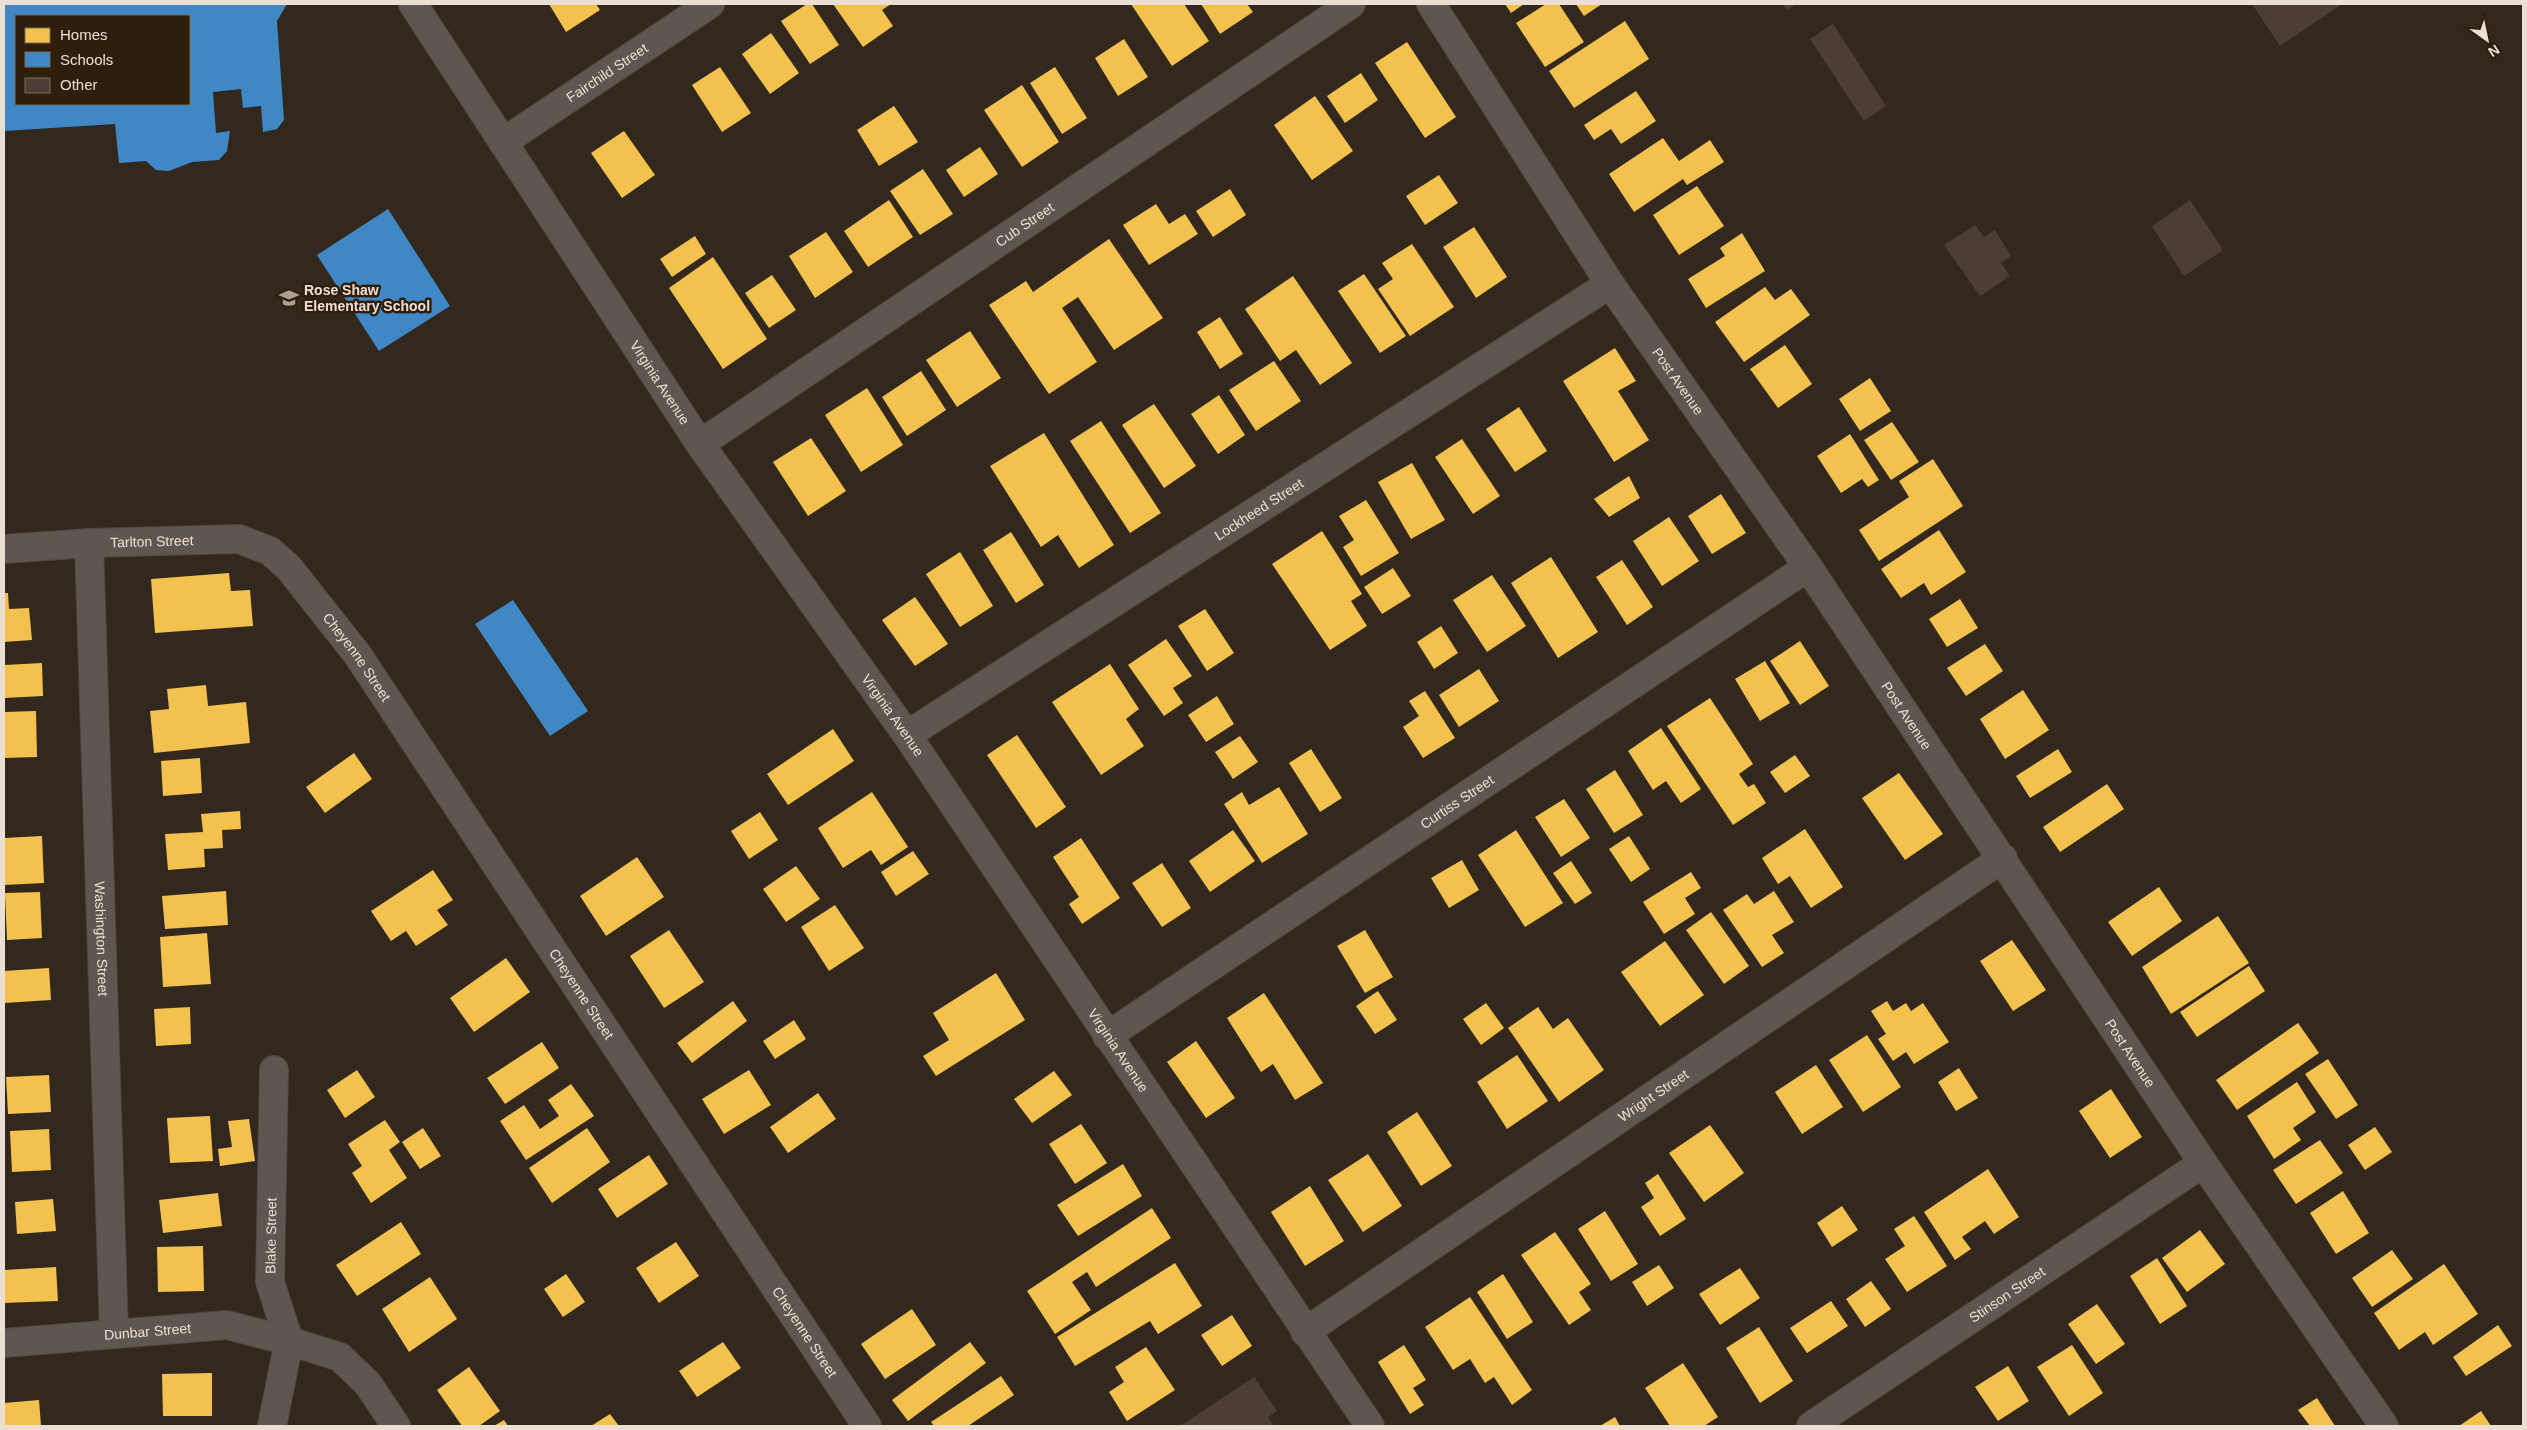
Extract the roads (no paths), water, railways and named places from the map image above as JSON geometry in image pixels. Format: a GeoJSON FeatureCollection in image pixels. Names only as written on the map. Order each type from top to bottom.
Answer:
{"type":"FeatureCollection","features":[{"type":"Feature","properties":{"kind":"street","name":"Virginia Avenue"},"geometry":{"type":"LineString","coordinates":[[413,4],[700,444],[907,734],[1305,1332],[1370,1426]]}},
{"type":"Feature","properties":{"kind":"street","name":"Fairchild Street"},"geometry":{"type":"LineString","coordinates":[[503,142],[710,4]]}},
{"type":"Feature","properties":{"kind":"street","name":"Cub Street"},"geometry":{"type":"LineString","coordinates":[[700,444],[1351,4]]}},
{"type":"Feature","properties":{"kind":"street","name":"Post Avenue"},"geometry":{"type":"LineString","coordinates":[[1430,4],[1610,284],[1808,567],[2003,858],[2203,1163],[2384,1426]]}},
{"type":"Feature","properties":{"kind":"street","name":"Lockheed Street"},"geometry":{"type":"LineString","coordinates":[[907,734],[1610,284]]}},
{"type":"Feature","properties":{"kind":"street","name":"Tarlton Street"},"geometry":{"type":"LineString","coordinates":[[4,550],[89,543],[239,540],[270,551],[289,568]]}},
{"type":"Feature","properties":{"kind":"street","name":"Washington Street"},"geometry":{"type":"LineString","coordinates":[[89,543],[114,1334]]}},
{"type":"Feature","properties":{"kind":"street","name":"Curtiss Street"},"geometry":{"type":"LineString","coordinates":[[1107,1036],[1808,567]]}},
{"type":"Feature","properties":{"kind":"street","name":"Cheyenne Street"},"geometry":{"type":"LineString","coordinates":[[289,568],[357,654],[867,1426]]}},
{"type":"Feature","properties":{"kind":"street","name":"Wright Street"},"geometry":{"type":"LineString","coordinates":[[1305,1332],[2003,858]]}},
{"type":"Feature","properties":{"kind":"street","name":"Blake Street"},"geometry":{"type":"LineString","coordinates":[[272,1426],[289,1341],[270,1282],[274,1070]]}},
{"type":"Feature","properties":{"kind":"street","name":"Stinson Street"},"geometry":{"type":"LineString","coordinates":[[1811,1426],[2203,1163]]}},
{"type":"Feature","properties":{"kind":"street","name":"Dunbar Street"},"geometry":{"type":"LineString","coordinates":[[4,1343],[227,1325],[340,1357],[368,1384],[396,1426]]}},
{"type":"Feature","properties":{"kind":"place","name":"Rose Shaw Elementary School"},"geometry":{"type":"Point","coordinates":[289,298]}}]}
